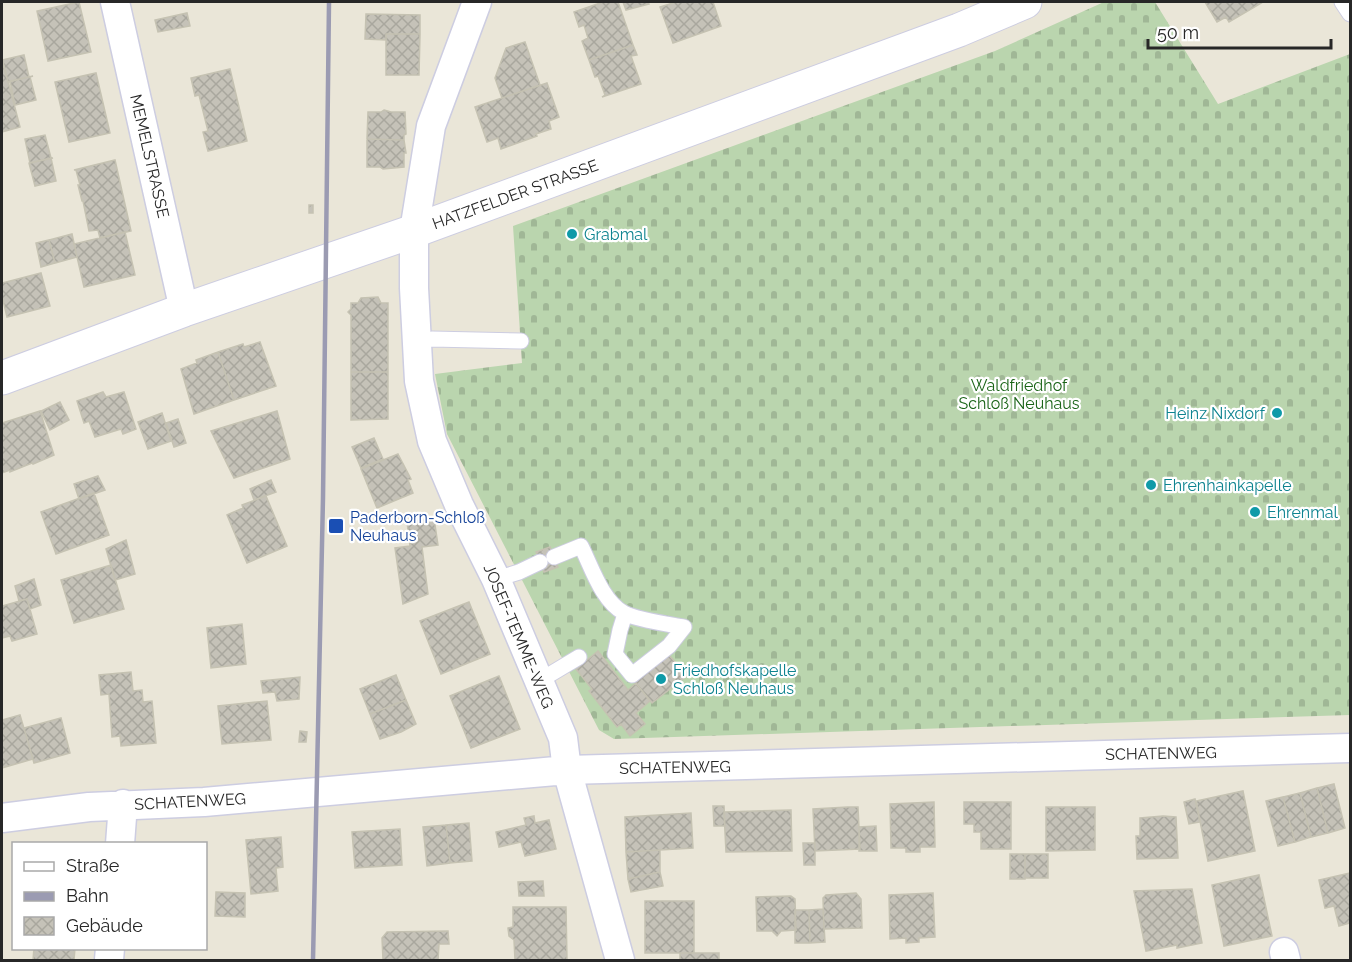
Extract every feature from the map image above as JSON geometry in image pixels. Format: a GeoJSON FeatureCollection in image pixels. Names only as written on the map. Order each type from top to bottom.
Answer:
{"type":"FeatureCollection","features":[{"type":"Feature","properties":{"kind":"street","name":"MEMELSTRASSE"},"geometry":{"type":"LineString","coordinates":[[116,2],[184,310]]}},
{"type":"Feature","properties":{"kind":"street","name":"JOSEF-TEMME-WEG"},"geometry":{"type":"LineString","coordinates":[[477,2],[431,126],[414,231],[422,303],[416,342],[418,381],[432,441],[459,505],[496,579],[563,738],[567,770],[620,960]]}},
{"type":"Feature","properties":{"kind":"street","name":"HATZFELDER STRASSE"},"geometry":{"type":"LineString","coordinates":[[2,378],[184,310],[414,231],[959,30],[1025,2]]}},
{"type":"Feature","properties":{"kind":"street","name":"SCHATENWEG"},"geometry":{"type":"LineString","coordinates":[[2,818],[123,804],[204,802],[567,770],[1350,748]]}},
{"type":"Feature","properties":{"kind":"street"},"geometry":{"type":"LineString","coordinates":[[120,842],[123,804]]}},
{"type":"Feature","properties":{"kind":"lane"},"geometry":{"type":"LineString","coordinates":[[1342,2],[1350,14]]}},
{"type":"Feature","properties":{"kind":"lane"},"geometry":{"type":"LineString","coordinates":[[416,342],[432,339],[521,341]]}},
{"type":"Feature","properties":{"kind":"lane"},"geometry":{"type":"LineString","coordinates":[[496,579],[581,546],[613,605],[625,614],[684,627],[669,645],[632,675],[615,654],[625,614]]}},
{"type":"Feature","properties":{"kind":"lane"},"geometry":{"type":"LineString","coordinates":[[539,681],[579,657]]}},
{"type":"Feature","properties":{"kind":"green space","name":"Waldfriedhof Schloß Neuhaus"},"geometry":{"type":"Polygon","coordinates":[[[1104,2],[1155,2],[1218,104],[1350,54],[1350,715],[614,739],[599,730],[447,434],[435,374],[522,363],[513,226],[995,51],[1104,2]]]}},
{"type":"Feature","properties":{"kind":"building"},"geometry":{"type":"Polygon","coordinates":[[[79,2],[91,52],[48,61],[37,11],[79,2]]]}},
{"type":"Feature","properties":{"kind":"building"},"geometry":{"type":"Polygon","coordinates":[[[603,2],[618,2],[633,45],[589,60],[582,41],[588,38],[584,25],[579,27],[574,12],[603,2]]]}},
{"type":"Feature","properties":{"kind":"building"},"geometry":{"type":"Polygon","coordinates":[[[623,2],[648,2],[649,4],[626,10],[623,2]]]}},
{"type":"Feature","properties":{"kind":"building"},"geometry":{"type":"Polygon","coordinates":[[[676,2],[713,2],[721,26],[673,43],[660,7],[676,2]]]}},
{"type":"Feature","properties":{"kind":"building"},"geometry":{"type":"Polygon","coordinates":[[[1205,2],[1263,2],[1229,22],[1226,17],[1217,22],[1205,2]]]}},
{"type":"Feature","properties":{"kind":"building"},"geometry":{"type":"Polygon","coordinates":[[[187,13],[190,26],[158,32],[155,20],[187,13]]]}},
{"type":"Feature","properties":{"kind":"building"},"geometry":{"type":"Polygon","coordinates":[[[366,14],[420,15],[420,34],[386,34],[386,40],[365,39],[366,14]]]}},
{"type":"Feature","properties":{"kind":"building"},"geometry":{"type":"Polygon","coordinates":[[[386,34],[420,34],[419,75],[386,75],[386,34]]]}},
{"type":"Feature","properties":{"kind":"building"},"geometry":{"type":"Polygon","coordinates":[[[525,42],[540,85],[502,98],[495,78],[506,48],[525,42]]]}},
{"type":"Feature","properties":{"kind":"building"},"geometry":{"type":"Polygon","coordinates":[[[633,45],[637,55],[631,56],[641,84],[602,97],[605,95],[589,60],[633,45]]]}},
{"type":"Feature","properties":{"kind":"building"},"geometry":{"type":"Polygon","coordinates":[[[24,55],[29,77],[8,82],[2,60],[24,55]]]}},
{"type":"Feature","properties":{"kind":"building"},"geometry":{"type":"Polygon","coordinates":[[[2,63],[20,127],[2,132],[2,63]]]}},
{"type":"Feature","properties":{"kind":"building"},"geometry":{"type":"Polygon","coordinates":[[[230,69],[247,141],[208,151],[203,132],[208,131],[199,95],[195,96],[191,78],[230,69]]]}},
{"type":"Feature","properties":{"kind":"building"},"geometry":{"type":"Polygon","coordinates":[[[96,73],[110,133],[69,142],[55,82],[96,73]]]}},
{"type":"Feature","properties":{"kind":"building"},"geometry":{"type":"Polygon","coordinates":[[[33,76],[30,77],[36,100],[15,105],[10,81],[33,76]]]}},
{"type":"Feature","properties":{"kind":"building"},"geometry":{"type":"Polygon","coordinates":[[[547,83],[559,117],[549,121],[551,129],[501,149],[498,138],[487,142],[475,107],[547,83]]]}},
{"type":"Feature","properties":{"kind":"building"},"geometry":{"type":"Polygon","coordinates":[[[384,110],[405,112],[404,140],[367,139],[368,112],[384,110]]]}},
{"type":"Feature","properties":{"kind":"building"},"geometry":{"type":"Polygon","coordinates":[[[45,135],[51,158],[53,158],[30,163],[25,139],[45,135]]]}},
{"type":"Feature","properties":{"kind":"building"},"geometry":{"type":"Polygon","coordinates":[[[367,139],[404,140],[406,153],[404,153],[404,167],[383,169],[367,167],[367,139]]]}},
{"type":"Feature","properties":{"kind":"building"},"geometry":{"type":"Polygon","coordinates":[[[51,158],[56,181],[35,186],[29,163],[51,158]]]}},
{"type":"Feature","properties":{"kind":"building"},"geometry":{"type":"Polygon","coordinates":[[[115,160],[131,231],[100,238],[98,230],[89,231],[78,185],[80,185],[76,170],[74,170],[115,160]]]}},
{"type":"Feature","properties":{"kind":"building"},"geometry":{"type":"Polygon","coordinates":[[[309,205],[313,205],[313,213],[309,213],[309,205]]]}},
{"type":"Feature","properties":{"kind":"building"},"geometry":{"type":"Polygon","coordinates":[[[125,232],[135,275],[84,287],[74,244],[125,232]]]}},
{"type":"Feature","properties":{"kind":"building"},"geometry":{"type":"Polygon","coordinates":[[[72,234],[77,257],[55,263],[49,240],[72,234]]]}},
{"type":"Feature","properties":{"kind":"building"},"geometry":{"type":"Polygon","coordinates":[[[49,240],[55,263],[41,267],[36,243],[49,240]]]}},
{"type":"Feature","properties":{"kind":"building"},"geometry":{"type":"Polygon","coordinates":[[[41,273],[50,306],[7,317],[2,296],[2,283],[41,273]]]}},
{"type":"Feature","properties":{"kind":"building"},"geometry":{"type":"Polygon","coordinates":[[[378,297],[381,303],[388,303],[388,372],[351,372],[351,315],[348,312],[351,309],[351,303],[358,303],[361,298],[378,297]]]}},
{"type":"Feature","properties":{"kind":"building"},"geometry":{"type":"Polygon","coordinates":[[[260,342],[276,386],[234,400],[218,352],[243,344],[244,347],[260,342]]]}},
{"type":"Feature","properties":{"kind":"building"},"geometry":{"type":"Polygon","coordinates":[[[218,352],[234,400],[194,414],[181,369],[197,363],[196,360],[218,352]]]}},
{"type":"Feature","properties":{"kind":"building"},"geometry":{"type":"Polygon","coordinates":[[[351,372],[388,372],[388,419],[351,420],[351,372]]]}},
{"type":"Feature","properties":{"kind":"building"},"geometry":{"type":"Polygon","coordinates":[[[103,392],[106,397],[124,392],[136,429],[123,434],[121,429],[95,437],[89,421],[84,423],[77,401],[103,392]]]}},
{"type":"Feature","properties":{"kind":"building"},"geometry":{"type":"Polygon","coordinates":[[[60,402],[69,420],[50,430],[41,411],[60,402]]]}},
{"type":"Feature","properties":{"kind":"building"},"geometry":{"type":"Polygon","coordinates":[[[40,411],[54,455],[2,473],[2,423],[40,411]]]}},
{"type":"Feature","properties":{"kind":"building"},"geometry":{"type":"Polygon","coordinates":[[[277,411],[290,459],[234,478],[211,431],[277,411]]]}},
{"type":"Feature","properties":{"kind":"building"},"geometry":{"type":"Polygon","coordinates":[[[162,413],[171,441],[148,449],[138,422],[162,413]]]}},
{"type":"Feature","properties":{"kind":"building"},"geometry":{"type":"Polygon","coordinates":[[[178,419],[186,443],[174,447],[166,423],[178,419]]]}},
{"type":"Feature","properties":{"kind":"building"},"geometry":{"type":"Polygon","coordinates":[[[374,438],[383,459],[361,468],[352,447],[374,438]]]}},
{"type":"Feature","properties":{"kind":"building"},"geometry":{"type":"Polygon","coordinates":[[[398,454],[411,479],[408,480],[413,493],[377,508],[361,469],[398,454]]]}},
{"type":"Feature","properties":{"kind":"building"},"geometry":{"type":"Polygon","coordinates":[[[98,476],[105,490],[79,499],[74,484],[98,476]]]}},
{"type":"Feature","properties":{"kind":"building","name":"Ehrenhainkapelle"},"geometry":{"type":"Polygon","coordinates":[[[1153,479],[1156,490],[1149,492],[1147,481],[1153,479]]]}},
{"type":"Feature","properties":{"kind":"building"},"geometry":{"type":"Polygon","coordinates":[[[271,480],[276,492],[254,500],[250,489],[271,480]]]}},
{"type":"Feature","properties":{"kind":"building"},"geometry":{"type":"Polygon","coordinates":[[[94,493],[109,535],[56,554],[41,512],[94,493]]]}},
{"type":"Feature","properties":{"kind":"building"},"geometry":{"type":"Polygon","coordinates":[[[266,496],[287,546],[247,563],[227,515],[243,508],[242,505],[266,496]]]}},
{"type":"Feature","properties":{"kind":"building"},"geometry":{"type":"Polygon","coordinates":[[[434,518],[438,545],[422,547],[428,594],[403,604],[395,548],[410,546],[407,522],[434,518]]]}},
{"type":"Feature","properties":{"kind":"building"},"geometry":{"type":"Polygon","coordinates":[[[126,540],[135,574],[115,580],[106,549],[126,540]]]}},
{"type":"Feature","properties":{"kind":"building"},"geometry":{"type":"Polygon","coordinates":[[[550,547],[558,567],[544,572],[536,552],[550,547]]]}},
{"type":"Feature","properties":{"kind":"building"},"geometry":{"type":"Polygon","coordinates":[[[111,565],[124,609],[74,623],[61,580],[111,565]]]}},
{"type":"Feature","properties":{"kind":"building"},"geometry":{"type":"Polygon","coordinates":[[[34,579],[41,605],[30,609],[27,599],[19,601],[15,586],[34,579]]]}},
{"type":"Feature","properties":{"kind":"building"},"geometry":{"type":"Polygon","coordinates":[[[27,599],[37,634],[12,641],[10,636],[2,638],[2,606],[27,599]]]}},
{"type":"Feature","properties":{"kind":"building"},"geometry":{"type":"Polygon","coordinates":[[[469,602],[490,654],[441,674],[420,621],[469,602]]]}},
{"type":"Feature","properties":{"kind":"building"},"geometry":{"type":"Polygon","coordinates":[[[242,624],[246,664],[211,668],[207,628],[242,624]]]}},
{"type":"Feature","properties":{"kind":"building"},"geometry":{"type":"Polygon","coordinates":[[[598,651],[628,690],[636,683],[650,701],[636,713],[645,724],[630,736],[621,724],[617,727],[589,691],[592,689],[576,669],[598,651]]]}},
{"type":"Feature","properties":{"kind":"building","name":"Friedhofskapelle Schloß Neuhaus"},"geometry":{"type":"Polygon","coordinates":[[[669,655],[687,676],[652,703],[635,682],[669,655]]]}},
{"type":"Feature","properties":{"kind":"building"},"geometry":{"type":"Polygon","coordinates":[[[131,672],[133,691],[142,690],[143,702],[152,701],[156,743],[121,746],[120,736],[112,737],[109,694],[101,695],[99,675],[131,672]]]}},
{"type":"Feature","properties":{"kind":"building"},"geometry":{"type":"Polygon","coordinates":[[[396,675],[406,700],[370,714],[360,689],[396,675]]]}},
{"type":"Feature","properties":{"kind":"building"},"geometry":{"type":"Polygon","coordinates":[[[499,676],[520,729],[471,748],[450,696],[499,676]]]}},
{"type":"Feature","properties":{"kind":"building"},"geometry":{"type":"Polygon","coordinates":[[[300,677],[299,699],[277,701],[275,692],[263,693],[261,681],[300,677]]]}},
{"type":"Feature","properties":{"kind":"building"},"geometry":{"type":"Polygon","coordinates":[[[406,700],[416,724],[380,739],[370,714],[406,700]]]}},
{"type":"Feature","properties":{"kind":"building"},"geometry":{"type":"Polygon","coordinates":[[[267,701],[271,740],[222,744],[218,706],[267,701]]]}},
{"type":"Feature","properties":{"kind":"building"},"geometry":{"type":"Polygon","coordinates":[[[20,715],[33,759],[2,768],[2,720],[20,715]]]}},
{"type":"Feature","properties":{"kind":"building"},"geometry":{"type":"Polygon","coordinates":[[[61,718],[70,753],[34,763],[24,728],[61,718]]]}},
{"type":"Feature","properties":{"kind":"building"},"geometry":{"type":"Polygon","coordinates":[[[300,731],[307,732],[306,742],[299,742],[300,731]]]}},
{"type":"Feature","properties":{"kind":"building"},"geometry":{"type":"Polygon","coordinates":[[[1334,784],[1345,828],[1328,833],[1317,788],[1334,784]]]}},
{"type":"Feature","properties":{"kind":"building"},"geometry":{"type":"Polygon","coordinates":[[[1317,788],[1328,833],[1311,837],[1300,793],[1317,788]]]}},
{"type":"Feature","properties":{"kind":"building"},"geometry":{"type":"Polygon","coordinates":[[[1243,791],[1255,851],[1208,861],[1196,801],[1243,791]]]}},
{"type":"Feature","properties":{"kind":"building"},"geometry":{"type":"Polygon","coordinates":[[[1300,793],[1311,837],[1295,842],[1283,797],[1300,793]]]}},
{"type":"Feature","properties":{"kind":"building"},"geometry":{"type":"Polygon","coordinates":[[[1283,797],[1295,842],[1278,846],[1266,801],[1283,797]]]}},
{"type":"Feature","properties":{"kind":"building"},"geometry":{"type":"Polygon","coordinates":[[[1195,799],[1200,822],[1189,824],[1184,802],[1195,799]]]}},
{"type":"Feature","properties":{"kind":"building"},"geometry":{"type":"Polygon","coordinates":[[[934,802],[935,847],[920,847],[920,852],[906,852],[906,848],[891,848],[890,804],[934,802]]]}},
{"type":"Feature","properties":{"kind":"building"},"geometry":{"type":"Polygon","coordinates":[[[964,802],[1011,802],[1011,849],[981,849],[981,832],[974,832],[974,824],[964,824],[964,802]]]}},
{"type":"Feature","properties":{"kind":"building"},"geometry":{"type":"Polygon","coordinates":[[[713,806],[724,806],[725,826],[714,826],[713,806]]]}},
{"type":"Feature","properties":{"kind":"building"},"geometry":{"type":"Polygon","coordinates":[[[858,807],[860,849],[815,851],[813,809],[858,807]]]}},
{"type":"Feature","properties":{"kind":"building"},"geometry":{"type":"Polygon","coordinates":[[[1046,807],[1095,807],[1095,850],[1046,851],[1046,807]]]}},
{"type":"Feature","properties":{"kind":"building"},"geometry":{"type":"Polygon","coordinates":[[[791,810],[792,851],[726,852],[724,812],[791,810]]]}},
{"type":"Feature","properties":{"kind":"building"},"geometry":{"type":"Polygon","coordinates":[[[691,813],[693,848],[626,852],[625,817],[691,813]]]}},
{"type":"Feature","properties":{"kind":"building"},"geometry":{"type":"Polygon","coordinates":[[[534,816],[535,823],[549,820],[556,849],[525,856],[521,842],[499,847],[496,832],[526,825],[524,818],[534,816]]]}},
{"type":"Feature","properties":{"kind":"building"},"geometry":{"type":"Polygon","coordinates":[[[1176,817],[1178,858],[1137,859],[1136,836],[1140,836],[1140,818],[1176,817]]]}},
{"type":"Feature","properties":{"kind":"building"},"geometry":{"type":"Polygon","coordinates":[[[469,823],[472,861],[450,863],[446,825],[469,823]]]}},
{"type":"Feature","properties":{"kind":"building"},"geometry":{"type":"Polygon","coordinates":[[[446,825],[450,863],[427,866],[423,827],[446,825]]]}},
{"type":"Feature","properties":{"kind":"building"},"geometry":{"type":"Polygon","coordinates":[[[876,826],[877,851],[859,851],[859,827],[876,826]]]}},
{"type":"Feature","properties":{"kind":"building"},"geometry":{"type":"Polygon","coordinates":[[[400,829],[402,865],[355,868],[352,832],[400,829]]]}},
{"type":"Feature","properties":{"kind":"building"},"geometry":{"type":"Polygon","coordinates":[[[281,837],[283,867],[276,868],[278,891],[251,894],[246,840],[281,837]]]}},
{"type":"Feature","properties":{"kind":"building"},"geometry":{"type":"Polygon","coordinates":[[[803,843],[815,843],[815,865],[804,865],[803,843]]]}},
{"type":"Feature","properties":{"kind":"building"},"geometry":{"type":"Polygon","coordinates":[[[660,850],[660,872],[628,879],[626,852],[660,850]]]}},
{"type":"Feature","properties":{"kind":"building"},"geometry":{"type":"Polygon","coordinates":[[[1010,854],[1025,854],[1025,879],[1010,879],[1010,854]]]}},
{"type":"Feature","properties":{"kind":"building"},"geometry":{"type":"Polygon","coordinates":[[[1025,854],[1048,854],[1048,878],[1025,878],[1025,854]]]}},
{"type":"Feature","properties":{"kind":"building"},"geometry":{"type":"Polygon","coordinates":[[[660,872],[663,886],[631,892],[628,879],[660,872]]]}},
{"type":"Feature","properties":{"kind":"building"},"geometry":{"type":"Polygon","coordinates":[[[1350,873],[1350,923],[1339,926],[1334,906],[1325,908],[1319,880],[1350,873]]]}},
{"type":"Feature","properties":{"kind":"building"},"geometry":{"type":"Polygon","coordinates":[[[1259,875],[1272,936],[1224,946],[1212,885],[1259,875]]]}},
{"type":"Feature","properties":{"kind":"building"},"geometry":{"type":"Polygon","coordinates":[[[543,881],[544,896],[519,896],[518,882],[543,881]]]}},
{"type":"Feature","properties":{"kind":"building"},"geometry":{"type":"Polygon","coordinates":[[[1192,889],[1202,943],[1146,951],[1134,891],[1192,889]]]}},
{"type":"Feature","properties":{"kind":"building"},"geometry":{"type":"Polygon","coordinates":[[[216,892],[245,893],[245,917],[215,916],[216,892]]]}},
{"type":"Feature","properties":{"kind":"building"},"geometry":{"type":"Polygon","coordinates":[[[856,893],[861,899],[862,928],[824,929],[823,898],[826,895],[856,893]]]}},
{"type":"Feature","properties":{"kind":"building"},"geometry":{"type":"Polygon","coordinates":[[[933,893],[935,937],[919,938],[919,942],[906,943],[906,938],[890,939],[889,895],[933,893]]]}},
{"type":"Feature","properties":{"kind":"building"},"geometry":{"type":"Polygon","coordinates":[[[791,896],[795,899],[796,930],[781,931],[777,936],[772,931],[757,931],[756,897],[791,896]]]}},
{"type":"Feature","properties":{"kind":"building"},"geometry":{"type":"Polygon","coordinates":[[[645,901],[694,901],[694,953],[645,953],[645,901]]]}},
{"type":"Feature","properties":{"kind":"building"},"geometry":{"type":"Polygon","coordinates":[[[513,907],[566,907],[567,960],[515,960],[514,940],[509,936],[508,928],[513,927],[513,907]]]}},
{"type":"Feature","properties":{"kind":"building"},"geometry":{"type":"Polygon","coordinates":[[[823,909],[825,942],[810,943],[809,910],[823,909]]]}},
{"type":"Feature","properties":{"kind":"building"},"geometry":{"type":"Polygon","coordinates":[[[795,910],[809,910],[810,943],[795,943],[795,910]]]}},
{"type":"Feature","properties":{"kind":"building"},"geometry":{"type":"Polygon","coordinates":[[[448,931],[449,944],[439,944],[438,960],[383,960],[382,938],[387,932],[448,931]]]}},
{"type":"Feature","properties":{"kind":"building"},"geometry":{"type":"Polygon","coordinates":[[[34,950],[75,950],[74,960],[33,960],[34,950]]]}},
{"type":"Feature","properties":{"kind":"building"},"geometry":{"type":"Polygon","coordinates":[[[680,953],[719,953],[719,960],[680,960],[680,953]]]}},
{"type":"Feature","properties":{"kind":"railway"},"geometry":{"type":"LineString","coordinates":[[313,960],[323,498],[329,2]]}},
{"type":"Feature","properties":{"kind":"place","name":"Grabmal"},"geometry":{"type":"Point","coordinates":[572,234]}},
{"type":"Feature","properties":{"kind":"place","name":"Heinz Nixdorf"},"geometry":{"type":"Point","coordinates":[1277,413]}},
{"type":"Feature","properties":{"kind":"place","name":"Ehrenhainkapelle"},"geometry":{"type":"Point","coordinates":[1151,485]}},
{"type":"Feature","properties":{"kind":"place","name":"Ehrenmal"},"geometry":{"type":"Point","coordinates":[1255,512]}},
{"type":"Feature","properties":{"kind":"place","name":"Paderborn-Schloß Neuhaus"},"geometry":{"type":"Point","coordinates":[336,526]}},
{"type":"Feature","properties":{"kind":"place","name":"Friedhofskapelle Schloß Neuhaus"},"geometry":{"type":"Point","coordinates":[661,679]}}]}
